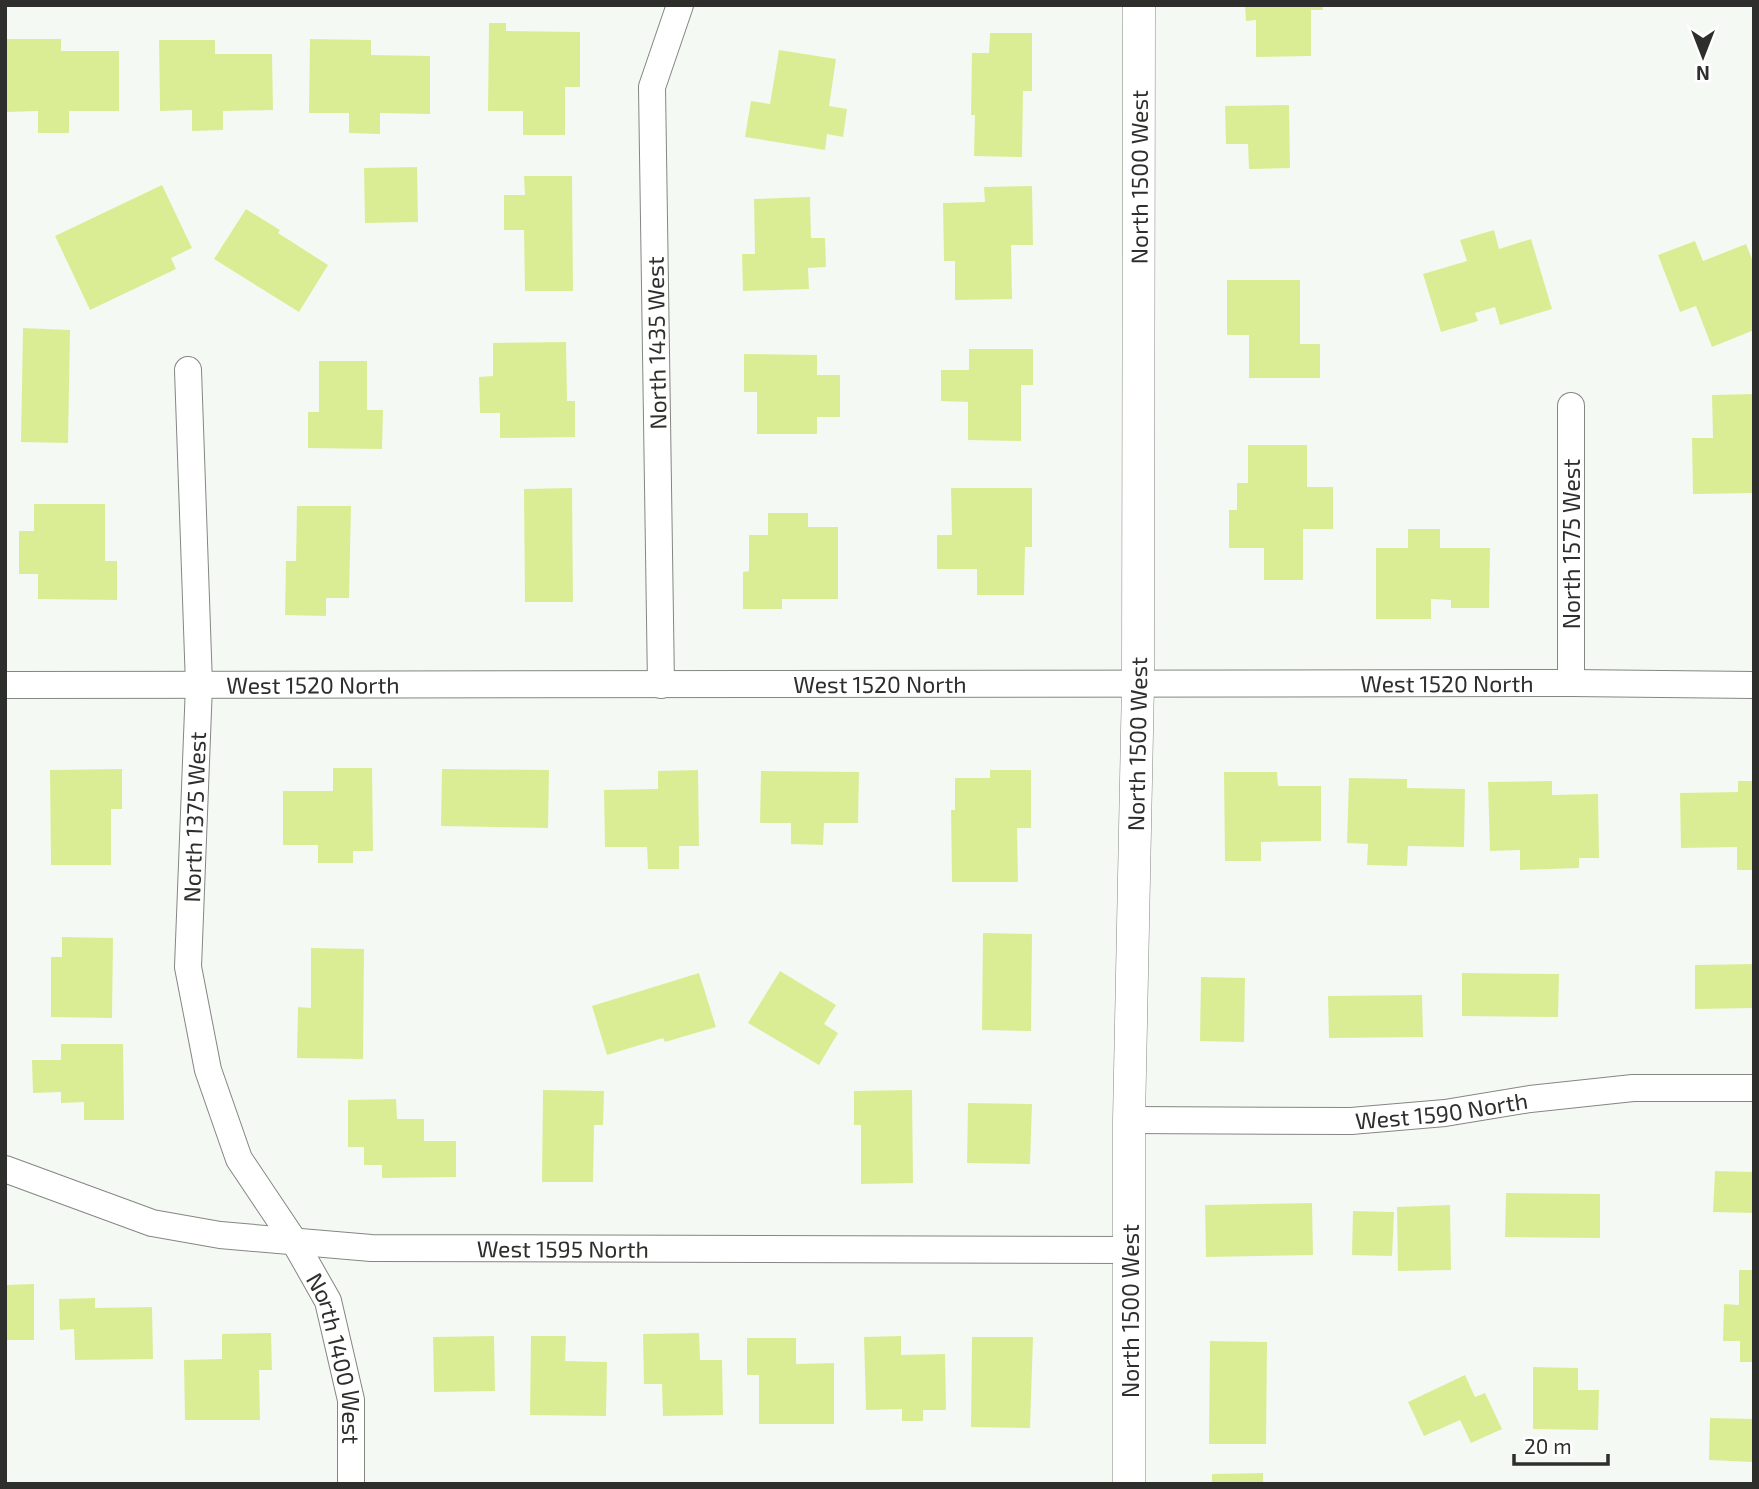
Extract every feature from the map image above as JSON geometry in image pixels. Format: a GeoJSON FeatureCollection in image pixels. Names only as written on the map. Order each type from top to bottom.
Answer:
{"type":"FeatureCollection","features":[{"type":"Feature","properties":{"kind":"street","name":"North 1435 West"},"geometry":{"type":"LineString","coordinates":[[661,685],[652,87],[680,5]]}},
{"type":"Feature","properties":{"kind":"street","name":"North 1500 West"},"geometry":{"type":"LineString","coordinates":[[1129,1484],[1129,1120],[1138,684],[1139,5]]}},
{"type":"Feature","properties":{"kind":"street","name":"North 1375 West"},"geometry":{"type":"LineString","coordinates":[[188,370],[199,685],[188,967],[208,1070],[239,1159],[294,1241]]}},
{"type":"Feature","properties":{"kind":"street","name":"North 1575 West"},"geometry":{"type":"LineString","coordinates":[[1571,406],[1571,683]]}},
{"type":"Feature","properties":{"kind":"street","name":"West 1520 North"},"geometry":{"type":"LineString","coordinates":[[5,685],[1754,685]]}},
{"type":"Feature","properties":{"kind":"street","name":"West 1590 North"},"geometry":{"type":"LineString","coordinates":[[1129,1120],[1351,1121],[1445,1113],[1530,1099],[1633,1088],[1754,1088]]}},
{"type":"Feature","properties":{"kind":"street","name":"West 1595 North"},"geometry":{"type":"LineString","coordinates":[[5,1169],[152,1223],[220,1235],[371,1248],[1130,1250]]}},
{"type":"Feature","properties":{"kind":"street","name":"North 1400 West"},"geometry":{"type":"LineString","coordinates":[[294,1241],[328,1301],[331,1313],[351,1400],[351,1484]]}},
{"type":"Feature","properties":{"kind":"building"},"geometry":{"type":"Polygon","coordinates":[[[1245,5],[1322,5],[1323,10],[1311,10],[1311,56],[1256,57],[1256,20],[1246,21],[1245,5]]]}},
{"type":"Feature","properties":{"kind":"building"},"geometry":{"type":"Polygon","coordinates":[[[489,23],[506,23],[506,31],[580,32],[580,87],[565,87],[565,135],[523,135],[523,111],[488,111],[489,23]]]}},
{"type":"Feature","properties":{"kind":"building"},"geometry":{"type":"Polygon","coordinates":[[[990,33],[1032,33],[1032,91],[1023,91],[1022,157],[974,156],[975,115],[971,115],[972,53],[989,53],[990,33]]]}},
{"type":"Feature","properties":{"kind":"building"},"geometry":{"type":"Polygon","coordinates":[[[6,39],[61,39],[61,51],[119,51],[119,111],[69,111],[69,133],[38,133],[38,111],[6,112],[6,39]]]}},
{"type":"Feature","properties":{"kind":"building"},"geometry":{"type":"Polygon","coordinates":[[[310,39],[371,40],[371,55],[430,56],[430,114],[380,113],[380,134],[349,133],[349,113],[309,113],[310,39]]]}},
{"type":"Feature","properties":{"kind":"building"},"geometry":{"type":"Polygon","coordinates":[[[159,40],[215,40],[215,54],[272,54],[273,110],[223,111],[223,130],[192,131],[192,110],[160,111],[159,40]]]}},
{"type":"Feature","properties":{"kind":"building"},"geometry":{"type":"Polygon","coordinates":[[[779,50],[836,59],[829,106],[847,109],[843,137],[827,134],[825,150],[745,137],[751,101],[770,104],[779,50]]]}},
{"type":"Feature","properties":{"kind":"building"},"geometry":{"type":"Polygon","coordinates":[[[1289,105],[1290,168],[1249,169],[1248,144],[1226,144],[1225,106],[1289,105]]]}},
{"type":"Feature","properties":{"kind":"building"},"geometry":{"type":"Polygon","coordinates":[[[417,167],[418,222],[365,223],[364,168],[417,167]]]}},
{"type":"Feature","properties":{"kind":"building"},"geometry":{"type":"Polygon","coordinates":[[[524,176],[572,176],[573,291],[525,291],[524,230],[504,230],[504,195],[525,195],[524,176]]]}},
{"type":"Feature","properties":{"kind":"building"},"geometry":{"type":"Polygon","coordinates":[[[162,185],[192,248],[171,258],[176,269],[90,310],[55,236],[162,185]]]}},
{"type":"Feature","properties":{"kind":"building"},"geometry":{"type":"Polygon","coordinates":[[[1032,186],[1033,245],[1011,245],[1012,299],[955,300],[955,261],[944,261],[943,203],[985,202],[984,187],[1032,186]]]}},
{"type":"Feature","properties":{"kind":"building"},"geometry":{"type":"Polygon","coordinates":[[[810,197],[811,238],[825,238],[826,267],[808,268],[809,289],[743,291],[742,254],[755,254],[754,199],[810,197]]]}},
{"type":"Feature","properties":{"kind":"building"},"geometry":{"type":"Polygon","coordinates":[[[246,209],[328,265],[299,312],[214,259],[246,209]]]}},
{"type":"Feature","properties":{"kind":"building"},"geometry":{"type":"Polygon","coordinates":[[[1494,230],[1499,249],[1531,239],[1552,309],[1500,325],[1495,307],[1475,313],[1478,321],[1441,332],[1423,274],[1467,261],[1460,240],[1494,230]]]}},
{"type":"Feature","properties":{"kind":"building"},"geometry":{"type":"Polygon","coordinates":[[[1695,241],[1703,261],[1746,244],[1754,264],[1754,330],[1712,347],[1696,306],[1680,312],[1658,255],[1695,241]]]}},
{"type":"Feature","properties":{"kind":"building"},"geometry":{"type":"Polygon","coordinates":[[[1227,280],[1300,280],[1300,344],[1320,344],[1320,378],[1249,378],[1249,335],[1227,335],[1227,280]]]}},
{"type":"Feature","properties":{"kind":"building"},"geometry":{"type":"Polygon","coordinates":[[[23,328],[70,330],[68,443],[21,442],[23,328]]]}},
{"type":"Feature","properties":{"kind":"building"},"geometry":{"type":"Polygon","coordinates":[[[566,342],[567,401],[575,401],[575,437],[500,438],[500,413],[480,413],[479,377],[493,376],[493,343],[566,342]]]}},
{"type":"Feature","properties":{"kind":"building"},"geometry":{"type":"Polygon","coordinates":[[[969,349],[1033,349],[1033,385],[1021,385],[1021,441],[968,440],[968,402],[941,401],[941,370],[969,370],[969,349]]]}},
{"type":"Feature","properties":{"kind":"building"},"geometry":{"type":"Polygon","coordinates":[[[744,354],[817,355],[817,375],[840,375],[840,417],[817,417],[817,434],[757,434],[757,392],[744,392],[744,354]]]}},
{"type":"Feature","properties":{"kind":"building"},"geometry":{"type":"Polygon","coordinates":[[[319,361],[367,361],[367,410],[383,410],[382,449],[308,448],[308,412],[319,412],[319,361]]]}},
{"type":"Feature","properties":{"kind":"building"},"geometry":{"type":"Polygon","coordinates":[[[1754,394],[1754,493],[1693,494],[1692,438],[1713,438],[1712,395],[1754,394]]]}},
{"type":"Feature","properties":{"kind":"building"},"geometry":{"type":"Polygon","coordinates":[[[1248,445],[1307,445],[1307,487],[1333,487],[1333,529],[1303,529],[1303,580],[1264,580],[1264,548],[1229,548],[1229,510],[1237,510],[1237,483],[1248,483],[1248,445]]]}},
{"type":"Feature","properties":{"kind":"building"},"geometry":{"type":"Polygon","coordinates":[[[572,488],[573,602],[525,602],[524,489],[572,488]]]}},
{"type":"Feature","properties":{"kind":"building"},"geometry":{"type":"Polygon","coordinates":[[[951,488],[1032,488],[1032,547],[1025,547],[1024,595],[977,595],[977,569],[937,569],[937,535],[952,535],[951,488]]]}},
{"type":"Feature","properties":{"kind":"building"},"geometry":{"type":"Polygon","coordinates":[[[34,504],[105,504],[105,561],[117,561],[117,600],[38,599],[38,574],[19,574],[19,531],[34,531],[34,504]]]}},
{"type":"Feature","properties":{"kind":"building"},"geometry":{"type":"Polygon","coordinates":[[[297,506],[351,506],[349,598],[326,598],[326,616],[285,615],[286,561],[296,561],[297,506]]]}},
{"type":"Feature","properties":{"kind":"building"},"geometry":{"type":"Polygon","coordinates":[[[768,513],[808,513],[808,527],[838,527],[838,599],[782,599],[782,609],[743,609],[743,572],[749,571],[749,535],[768,535],[768,513]]]}},
{"type":"Feature","properties":{"kind":"building"},"geometry":{"type":"Polygon","coordinates":[[[1408,529],[1440,529],[1440,548],[1490,548],[1489,608],[1451,608],[1451,600],[1431,599],[1431,619],[1376,619],[1376,548],[1408,548],[1408,529]]]}},
{"type":"Feature","properties":{"kind":"building"},"geometry":{"type":"Polygon","coordinates":[[[333,768],[372,768],[373,851],[353,851],[353,863],[318,863],[318,845],[283,845],[283,791],[333,791],[333,768]]]}},
{"type":"Feature","properties":{"kind":"building"},"geometry":{"type":"Polygon","coordinates":[[[122,769],[122,809],[111,809],[111,865],[51,865],[50,770],[122,769]]]}},
{"type":"Feature","properties":{"kind":"building"},"geometry":{"type":"Polygon","coordinates":[[[442,769],[549,770],[548,828],[441,826],[442,769]]]}},
{"type":"Feature","properties":{"kind":"building"},"geometry":{"type":"Polygon","coordinates":[[[698,770],[699,846],[679,846],[679,869],[648,869],[647,847],[605,847],[604,790],[658,789],[658,771],[698,770]]]}},
{"type":"Feature","properties":{"kind":"building"},"geometry":{"type":"Polygon","coordinates":[[[990,770],[1031,770],[1031,828],[1017,828],[1018,882],[952,882],[951,810],[955,810],[955,778],[990,778],[990,770]]]}},
{"type":"Feature","properties":{"kind":"building"},"geometry":{"type":"Polygon","coordinates":[[[761,771],[859,772],[858,823],[824,823],[823,845],[791,844],[791,823],[760,823],[761,771]]]}},
{"type":"Feature","properties":{"kind":"building"},"geometry":{"type":"Polygon","coordinates":[[[1224,772],[1277,772],[1278,786],[1321,786],[1321,841],[1261,842],[1261,861],[1225,861],[1224,772]]]}},
{"type":"Feature","properties":{"kind":"building"},"geometry":{"type":"Polygon","coordinates":[[[1349,778],[1407,779],[1407,788],[1465,789],[1464,847],[1408,846],[1407,866],[1367,865],[1368,844],[1347,843],[1349,778]]]}},
{"type":"Feature","properties":{"kind":"building"},"geometry":{"type":"Polygon","coordinates":[[[1552,781],[1552,795],[1598,794],[1599,858],[1579,858],[1579,868],[1520,870],[1520,850],[1490,851],[1488,782],[1552,781]]]}},
{"type":"Feature","properties":{"kind":"building"},"geometry":{"type":"Polygon","coordinates":[[[1738,781],[1754,781],[1754,870],[1737,870],[1737,847],[1681,848],[1680,793],[1738,792],[1738,781]]]}},
{"type":"Feature","properties":{"kind":"building"},"geometry":{"type":"Polygon","coordinates":[[[983,933],[1032,934],[1031,1031],[982,1030],[983,933]]]}},
{"type":"Feature","properties":{"kind":"building"},"geometry":{"type":"Polygon","coordinates":[[[62,937],[113,938],[112,1018],[51,1017],[51,957],[62,957],[62,937]]]}},
{"type":"Feature","properties":{"kind":"building"},"geometry":{"type":"Polygon","coordinates":[[[311,948],[364,949],[363,1059],[297,1058],[298,1007],[311,1008],[311,948]]]}},
{"type":"Feature","properties":{"kind":"building"},"geometry":{"type":"Polygon","coordinates":[[[1754,964],[1754,1008],[1695,1009],[1695,965],[1754,964]]]}},
{"type":"Feature","properties":{"kind":"building"},"geometry":{"type":"Polygon","coordinates":[[[780,971],[836,1005],[824,1024],[838,1033],[819,1065],[748,1023],[780,971]]]}},
{"type":"Feature","properties":{"kind":"building"},"geometry":{"type":"Polygon","coordinates":[[[699,973],[716,1027],[665,1042],[663,1038],[607,1055],[592,1006],[699,973]]]}},
{"type":"Feature","properties":{"kind":"building"},"geometry":{"type":"Polygon","coordinates":[[[1462,973],[1559,974],[1558,1017],[1462,1016],[1462,973]]]}},
{"type":"Feature","properties":{"kind":"building"},"geometry":{"type":"Polygon","coordinates":[[[1201,977],[1245,978],[1244,1042],[1200,1041],[1201,977]]]}},
{"type":"Feature","properties":{"kind":"building"},"geometry":{"type":"Polygon","coordinates":[[[1422,995],[1423,1037],[1329,1038],[1328,996],[1422,995]]]}},
{"type":"Feature","properties":{"kind":"building"},"geometry":{"type":"Polygon","coordinates":[[[61,1044],[123,1044],[124,1120],[84,1120],[84,1102],[61,1103],[61,1092],[33,1093],[32,1060],[61,1060],[61,1044]]]}},
{"type":"Feature","properties":{"kind":"building"},"geometry":{"type":"Polygon","coordinates":[[[543,1090],[604,1091],[603,1125],[594,1125],[593,1182],[542,1182],[543,1090]]]}},
{"type":"Feature","properties":{"kind":"building"},"geometry":{"type":"Polygon","coordinates":[[[912,1090],[913,1183],[861,1184],[861,1125],[854,1125],[854,1091],[912,1090]]]}},
{"type":"Feature","properties":{"kind":"building"},"geometry":{"type":"Polygon","coordinates":[[[396,1099],[397,1119],[424,1119],[424,1141],[456,1141],[456,1177],[382,1178],[382,1165],[364,1165],[364,1147],[348,1147],[348,1100],[396,1099]]]}},
{"type":"Feature","properties":{"kind":"building"},"geometry":{"type":"Polygon","coordinates":[[[968,1103],[1032,1104],[1030,1164],[967,1163],[968,1103]]]}},
{"type":"Feature","properties":{"kind":"building"},"geometry":{"type":"Polygon","coordinates":[[[1715,1171],[1754,1172],[1754,1213],[1713,1212],[1715,1171]]]}},
{"type":"Feature","properties":{"kind":"building"},"geometry":{"type":"Polygon","coordinates":[[[1506,1193],[1600,1194],[1600,1238],[1505,1237],[1506,1193]]]}},
{"type":"Feature","properties":{"kind":"building"},"geometry":{"type":"Polygon","coordinates":[[[1312,1203],[1313,1255],[1206,1257],[1205,1205],[1312,1203]]]}},
{"type":"Feature","properties":{"kind":"building"},"geometry":{"type":"Polygon","coordinates":[[[1450,1205],[1451,1270],[1398,1271],[1397,1207],[1450,1205]]]}},
{"type":"Feature","properties":{"kind":"building"},"geometry":{"type":"Polygon","coordinates":[[[1353,1211],[1394,1212],[1392,1256],[1352,1255],[1353,1211]]]}},
{"type":"Feature","properties":{"kind":"building"},"geometry":{"type":"Polygon","coordinates":[[[1739,1270],[1754,1270],[1754,1362],[1740,1362],[1740,1341],[1723,1341],[1724,1304],[1739,1305],[1739,1270]]]}},
{"type":"Feature","properties":{"kind":"building"},"geometry":{"type":"Polygon","coordinates":[[[34,1284],[34,1340],[5,1340],[5,1285],[34,1284]]]}},
{"type":"Feature","properties":{"kind":"building"},"geometry":{"type":"Polygon","coordinates":[[[95,1298],[95,1308],[152,1307],[153,1359],[75,1360],[74,1329],[60,1330],[59,1299],[95,1298]]]}},
{"type":"Feature","properties":{"kind":"building"},"geometry":{"type":"Polygon","coordinates":[[[271,1333],[272,1370],[259,1370],[260,1420],[185,1420],[184,1360],[222,1359],[222,1334],[271,1333]]]}},
{"type":"Feature","properties":{"kind":"building"},"geometry":{"type":"Polygon","coordinates":[[[699,1333],[700,1360],[722,1360],[723,1415],[663,1416],[662,1384],[644,1384],[643,1334],[699,1333]]]}},
{"type":"Feature","properties":{"kind":"building"},"geometry":{"type":"Polygon","coordinates":[[[494,1336],[495,1391],[434,1392],[433,1337],[494,1336]]]}},
{"type":"Feature","properties":{"kind":"building"},"geometry":{"type":"Polygon","coordinates":[[[531,1336],[566,1336],[565,1361],[607,1362],[606,1416],[530,1415],[531,1336]]]}},
{"type":"Feature","properties":{"kind":"building"},"geometry":{"type":"Polygon","coordinates":[[[901,1336],[901,1355],[945,1354],[946,1410],[923,1410],[923,1421],[902,1421],[902,1409],[866,1410],[864,1337],[901,1336]]]}},
{"type":"Feature","properties":{"kind":"building"},"geometry":{"type":"Polygon","coordinates":[[[972,1337],[1033,1337],[1030,1428],[971,1427],[972,1337]]]}},
{"type":"Feature","properties":{"kind":"building"},"geometry":{"type":"Polygon","coordinates":[[[747,1338],[796,1338],[796,1364],[834,1363],[834,1424],[759,1424],[759,1375],[747,1375],[747,1338]]]}},
{"type":"Feature","properties":{"kind":"building"},"geometry":{"type":"Polygon","coordinates":[[[1210,1341],[1267,1342],[1266,1444],[1209,1444],[1210,1341]]]}},
{"type":"Feature","properties":{"kind":"building"},"geometry":{"type":"Polygon","coordinates":[[[1533,1367],[1578,1368],[1578,1390],[1599,1390],[1598,1430],[1533,1429],[1533,1367]]]}},
{"type":"Feature","properties":{"kind":"building"},"geometry":{"type":"Polygon","coordinates":[[[1465,1375],[1475,1397],[1485,1393],[1502,1429],[1471,1443],[1460,1420],[1424,1436],[1408,1402],[1465,1375]]]}},
{"type":"Feature","properties":{"kind":"building"},"geometry":{"type":"Polygon","coordinates":[[[1710,1418],[1754,1419],[1754,1462],[1709,1460],[1710,1418]]]}},
{"type":"Feature","properties":{"kind":"building"},"geometry":{"type":"Polygon","coordinates":[[[1263,1473],[1263,1484],[1212,1484],[1212,1474],[1263,1473]]]}}]}
